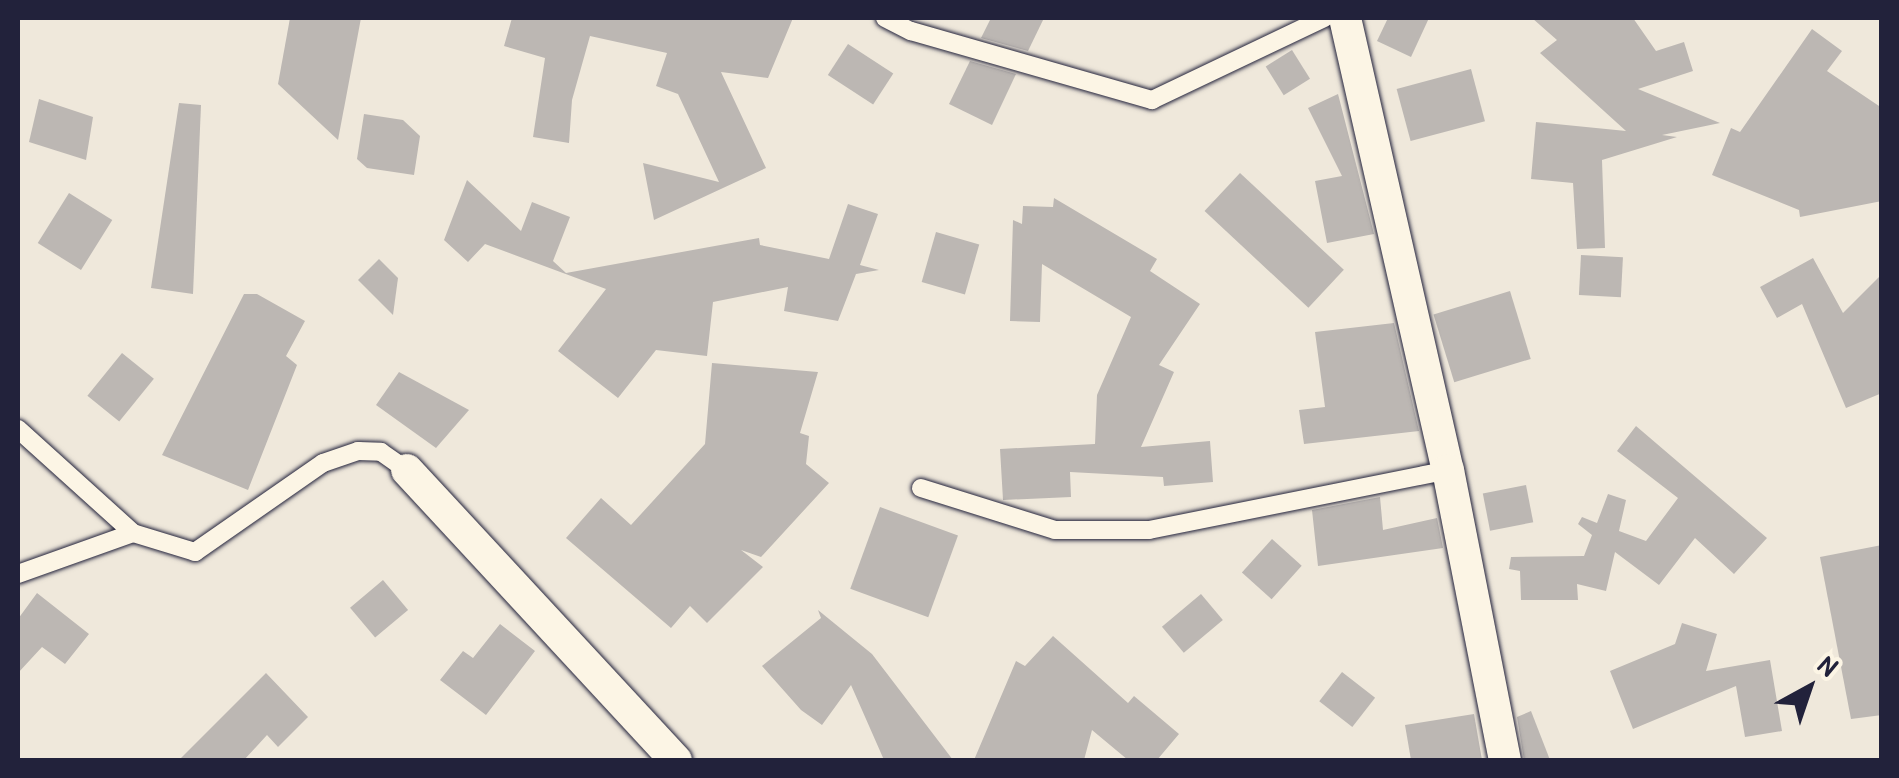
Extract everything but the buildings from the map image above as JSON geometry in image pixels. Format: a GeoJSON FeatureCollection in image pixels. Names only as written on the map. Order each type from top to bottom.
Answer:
{"type":"FeatureCollection","features":[{"type":"Feature","properties":{"kind":"street"},"geometry":{"type":"LineString","coordinates":[[1345,18],[1448,470],[1504,760]]}},
{"type":"Feature","properties":{"kind":"street"},"geometry":{"type":"LineString","coordinates":[[408,470],[676,760]]}},
{"type":"Feature","properties":{"kind":"lane"},"geometry":{"type":"LineString","coordinates":[[885,18],[911,31],[1152,100],[1324,18]]}},
{"type":"Feature","properties":{"kind":"lane"},"geometry":{"type":"LineString","coordinates":[[18,430],[133,533],[164,548],[195,552],[323,463],[358,451],[381,452],[408,470]]}},
{"type":"Feature","properties":{"kind":"lane"},"geometry":{"type":"LineString","coordinates":[[921,488],[1055,530],[1149,530],[1448,470]]}},
{"type":"Feature","properties":{"kind":"lane"},"geometry":{"type":"LineString","coordinates":[[18,574],[133,533]]}}]}
